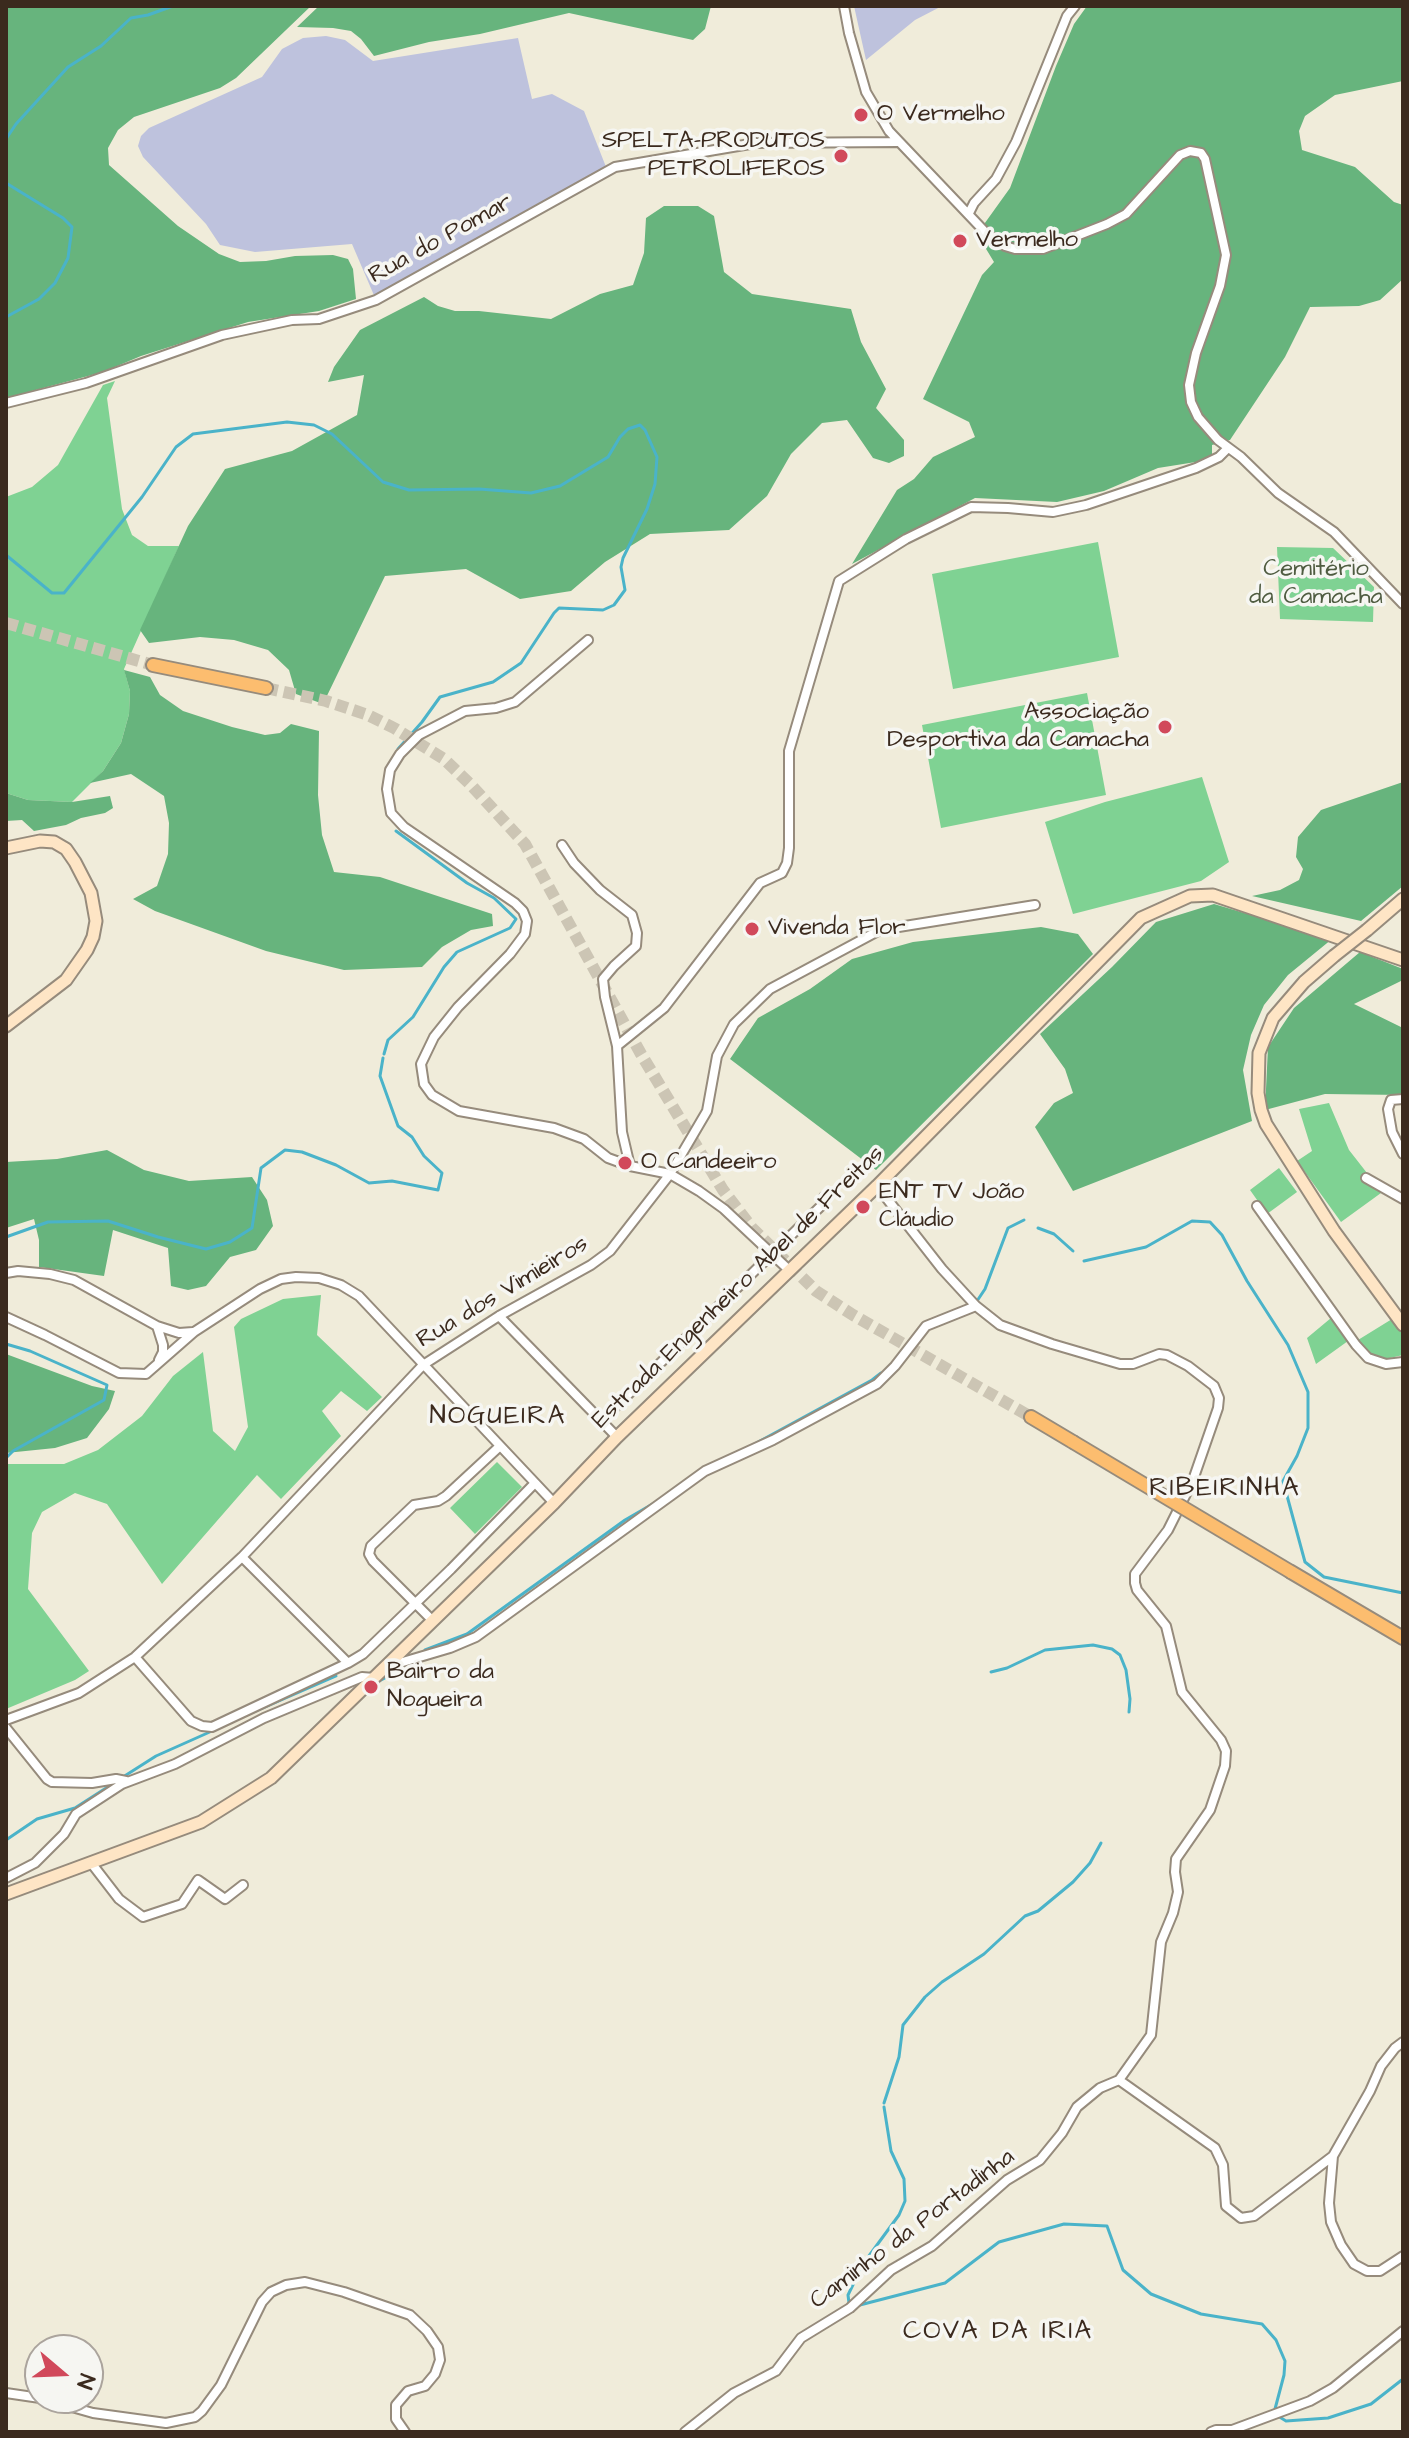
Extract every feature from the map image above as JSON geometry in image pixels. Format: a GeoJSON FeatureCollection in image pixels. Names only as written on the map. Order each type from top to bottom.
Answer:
{"type":"FeatureCollection","features":[{"type":"Feature","properties":{"kind":"main road"},"geometry":{"type":"LineString","coordinates":[[153,665],[266,688]]}},
{"type":"Feature","properties":{"kind":"main road"},"geometry":{"type":"LineString","coordinates":[[6,848],[40,841],[54,842],[66,849],[91,893],[96,912],[93,937],[66,980],[6,1026]]}},
{"type":"Feature","properties":{"kind":"main road","name":"Estrada Engenheiro Abel de Freitas"},"geometry":{"type":"LineString","coordinates":[[6,1894],[201,1822],[271,1778],[877,1186],[1141,918],[1190,896],[1213,895],[1403,960]]}},
{"type":"Feature","properties":{"kind":"main road"},"geometry":{"type":"LineString","coordinates":[[1403,899],[1304,982],[1273,1018],[1259,1053],[1258,1084],[1266,1124],[1334,1231],[1403,1325]]}},
{"type":"Feature","properties":{"kind":"main road"},"geometry":{"type":"LineString","coordinates":[[1031,1417],[1403,1638]]}},
{"type":"Feature","properties":{"kind":"street"},"geometry":{"type":"LineString","coordinates":[[844,6],[866,92],[878,115],[897,142],[987,234],[1005,246],[1043,249],[1107,224],[1126,214],[1180,155],[1190,151],[1201,153],[1205,159],[1226,255],[1220,286],[1196,353],[1189,385],[1191,402],[1198,417],[1228,448],[1278,493],[1334,532],[1403,604]]}},
{"type":"Feature","properties":{"kind":"street"},"geometry":{"type":"LineString","coordinates":[[969,213],[996,179],[1016,142],[1067,16],[1075,6]]}},
{"type":"Feature","properties":{"kind":"street","name":"Rua do Pomar"},"geometry":{"type":"LineString","coordinates":[[6,403],[86,383],[222,335],[292,320],[319,319],[376,300],[615,167],[756,143],[897,142]]}},
{"type":"Feature","properties":{"kind":"street"},"geometry":{"type":"LineString","coordinates":[[617,1046],[664,1008],[760,883],[782,873],[787,863],[789,751],[839,581],[906,539],[971,507],[1053,512],[1086,505],[1196,468],[1219,457],[1228,448]]}},
{"type":"Feature","properties":{"kind":"street"},"geometry":{"type":"LineString","coordinates":[[588,640],[515,702],[496,708],[465,711],[419,735],[394,761],[388,779],[387,797],[391,813],[404,827],[515,903],[527,921],[525,934],[510,954],[458,1007],[434,1037],[421,1064],[421,1074],[427,1091],[459,1111],[554,1128],[595,1146],[608,1158],[670,1174],[724,1209],[789,1270]]}},
{"type":"Feature","properties":{"kind":"street"},"geometry":{"type":"LineString","coordinates":[[562,845],[574,863],[600,890],[632,915],[637,933],[636,946],[603,979],[617,1046],[622,1132],[630,1166]]}},
{"type":"Feature","properties":{"kind":"street","name":"Rua dos Vimieiros"},"geometry":{"type":"LineString","coordinates":[[6,1720],[79,1693],[135,1657],[242,1557],[423,1365],[610,1251],[670,1174],[707,1111],[717,1056],[734,1024],[770,989],[880,930],[1035,905]]}},
{"type":"Feature","properties":{"kind":"street"},"geometry":{"type":"LineString","coordinates":[[1403,1099],[1395,1098],[1388,1109],[1392,1132],[1403,1154]]}},
{"type":"Feature","properties":{"kind":"street"},"geometry":{"type":"LineString","coordinates":[[1366,1178],[1403,1199]]}},
{"type":"Feature","properties":{"kind":"street"},"geometry":{"type":"LineString","coordinates":[[877,1186],[942,1269],[976,1306],[1000,1325],[1120,1364],[1133,1364],[1159,1354],[1167,1355],[1214,1386],[1219,1398],[1193,1480],[1168,1530],[1135,1574],[1135,1583],[1137,1590],[1166,1626],[1182,1692],[1221,1740],[1226,1751],[1225,1766],[1210,1810],[1176,1859],[1178,1892],[1161,1942],[1151,2035],[1119,2080],[1215,2148],[1223,2165],[1226,2206],[1241,2218],[1254,2216],[1333,2156],[1381,2066],[1403,2042]]}},
{"type":"Feature","properties":{"kind":"street"},"geometry":{"type":"LineString","coordinates":[[601,1421],[822,1205],[824,1197]]}},
{"type":"Feature","properties":{"kind":"street"},"geometry":{"type":"LineString","coordinates":[[1257,1206],[1368,1358],[1386,1364],[1403,1362]]}},
{"type":"Feature","properties":{"kind":"street"},"geometry":{"type":"LineString","coordinates":[[6,1273],[50,1274],[74,1280],[157,1326],[179,1333],[194,1332]]}},
{"type":"Feature","properties":{"kind":"street"},"geometry":{"type":"LineString","coordinates":[[6,1317],[119,1373],[146,1374],[194,1332],[281,1279],[319,1278],[341,1285],[359,1296],[554,1503]]}},
{"type":"Feature","properties":{"kind":"street"},"geometry":{"type":"LineString","coordinates":[[391,1661],[396,1664],[476,1637],[705,1471],[773,1440],[877,1384],[926,1326],[976,1306]]}},
{"type":"Feature","properties":{"kind":"street"},"geometry":{"type":"LineString","coordinates":[[499,1316],[617,1437]]}},
{"type":"Feature","properties":{"kind":"street"},"geometry":{"type":"LineString","coordinates":[[156,1364],[163,1352],[157,1326]]}},
{"type":"Feature","properties":{"kind":"street"},"geometry":{"type":"LineString","coordinates":[[432,1620],[373,1561],[369,1554],[371,1546],[414,1505],[438,1501],[446,1496],[500,1446]]}},
{"type":"Feature","properties":{"kind":"street"},"geometry":{"type":"LineString","coordinates":[[135,1657],[191,1721],[212,1727],[363,1654],[535,1483]]}},
{"type":"Feature","properties":{"kind":"street"},"geometry":{"type":"LineString","coordinates":[[242,1557],[348,1663]]}},
{"type":"Feature","properties":{"kind":"street"},"geometry":{"type":"LineString","coordinates":[[6,1878],[35,1863],[64,1834],[76,1814],[126,1781],[175,1764],[264,1718],[362,1677],[374,1678]]}},
{"type":"Feature","properties":{"kind":"street"},"geometry":{"type":"LineString","coordinates":[[6,1728],[52,1782],[126,1781]]}},
{"type":"Feature","properties":{"kind":"street"},"geometry":{"type":"LineString","coordinates":[[92,1864],[119,1899],[143,1917],[182,1904],[198,1880],[225,1899],[243,1885]]}},
{"type":"Feature","properties":{"kind":"street","name":"Caminho da Portadinha"},"geometry":{"type":"LineString","coordinates":[[685,2432],[734,2393],[776,2371],[801,2338],[850,2308],[891,2270],[932,2246],[1007,2180],[1040,2160],[1062,2133],[1077,2107],[1100,2088],[1119,2080]]}},
{"type":"Feature","properties":{"kind":"street"},"geometry":{"type":"LineString","coordinates":[[1333,2156],[1329,2203],[1331,2222],[1354,2264],[1367,2271],[1380,2271],[1403,2256]]}},
{"type":"Feature","properties":{"kind":"street"},"geometry":{"type":"LineString","coordinates":[[6,2393],[40,2398],[93,2413],[166,2423],[195,2417],[221,2385],[262,2302],[271,2292],[286,2285],[305,2282],[410,2315],[438,2347],[440,2360],[435,2374],[425,2386],[408,2391],[396,2405],[396,2419],[405,2432]]}},
{"type":"Feature","properties":{"kind":"street"},"geometry":{"type":"LineString","coordinates":[[1211,2432],[1232,2430],[1310,2401],[1333,2388],[1403,2331]]}},
{"type":"Feature","properties":{"kind":"shaded area"},"geometry":{"type":"Polygon","coordinates":[[[854,6],[942,6],[915,20],[866,60],[854,6]]]}},
{"type":"Feature","properties":{"kind":"shaded area"},"geometry":{"type":"Polygon","coordinates":[[[326,36],[345,40],[373,61],[518,38],[532,99],[552,94],[584,111],[608,172],[376,300],[352,244],[255,252],[220,245],[206,224],[143,157],[138,146],[141,136],[149,128],[262,77],[282,49],[303,38],[326,36]]]}},
{"type":"Feature","properties":{"kind":"green space"},"geometry":{"type":"Polygon","coordinates":[[[6,6],[311,6],[236,78],[220,88],[134,117],[118,130],[108,148],[109,165],[178,226],[219,254],[240,262],[295,256],[333,255],[348,259],[353,269],[356,299],[319,311],[248,322],[141,356],[103,372],[6,398],[6,6]]]}},
{"type":"Feature","properties":{"kind":"green space"},"geometry":{"type":"Polygon","coordinates":[[[319,6],[711,6],[705,29],[693,40],[569,13],[374,56],[351,31],[297,27],[319,6]]]}},
{"type":"Feature","properties":{"kind":"green space"},"geometry":{"type":"Polygon","coordinates":[[[1087,6],[1403,6],[1403,81],[1335,95],[1305,116],[1299,131],[1302,150],[1355,167],[1394,202],[1403,205],[1403,279],[1380,300],[1359,306],[1310,307],[1285,357],[1230,440],[1212,445],[1212,454],[1202,461],[1158,468],[1104,491],[1057,502],[975,498],[852,564],[897,490],[914,479],[933,457],[975,437],[969,422],[923,399],[982,275],[994,262],[977,234],[1010,188],[1056,66],[1074,24],[1087,6]]]}},
{"type":"Feature","properties":{"kind":"green space"},"geometry":{"type":"Polygon","coordinates":[[[664,206],[698,206],[714,216],[724,272],[752,294],[851,309],[861,342],[886,389],[876,408],[904,440],[904,456],[889,463],[873,458],[847,420],[822,423],[791,454],[767,496],[729,530],[650,534],[605,562],[571,591],[520,599],[466,569],[385,576],[323,704],[296,694],[289,670],[268,650],[234,640],[200,637],[149,643],[140,630],[188,526],[225,469],[292,451],[357,415],[364,375],[328,382],[334,367],[360,330],[424,297],[438,306],[455,311],[551,319],[600,294],[633,285],[644,253],[646,218],[664,206]]]}},
{"type":"Feature","properties":{"kind":"green space"},"geometry":{"type":"Polygon","coordinates":[[[115,381],[107,398],[122,509],[132,535],[148,546],[179,546],[124,669],[130,691],[129,714],[121,743],[103,771],[72,802],[28,800],[6,793],[6,497],[32,487],[58,465],[103,385],[115,381]]]}},
{"type":"Feature","properties":{"kind":"green space"},"geometry":{"type":"Polygon","coordinates":[[[1098,542],[1119,657],[953,689],[932,574],[1098,542]]]}},
{"type":"Feature","properties":{"kind":"green space","name":"Cemitério da Camacha"},"geometry":{"type":"Polygon","coordinates":[[[1277,547],[1333,548],[1374,587],[1373,622],[1280,619],[1277,547]]]}},
{"type":"Feature","properties":{"kind":"green space"},"geometry":{"type":"Polygon","coordinates":[[[124,670],[150,677],[160,695],[183,711],[232,727],[265,735],[280,733],[291,724],[319,731],[318,795],[322,835],[334,872],[380,877],[492,914],[493,926],[471,930],[442,947],[422,967],[344,970],[266,951],[155,911],[133,899],[157,886],[168,854],[169,823],[164,796],[131,774],[90,783],[103,771],[121,743],[129,714],[130,691],[124,670]]]}},
{"type":"Feature","properties":{"kind":"green space"},"geometry":{"type":"Polygon","coordinates":[[[1087,693],[1106,795],[941,828],[922,725],[1087,693]]]}},
{"type":"Feature","properties":{"kind":"green space"},"geometry":{"type":"Polygon","coordinates":[[[1202,777],[1229,862],[1201,881],[1073,914],[1045,822],[1105,802],[1202,777]]]}},
{"type":"Feature","properties":{"kind":"green space"},"geometry":{"type":"Polygon","coordinates":[[[1403,782],[1403,886],[1361,921],[1252,896],[1280,890],[1299,880],[1303,869],[1296,857],[1298,837],[1321,810],[1403,782]]]}},
{"type":"Feature","properties":{"kind":"green space"},"geometry":{"type":"Polygon","coordinates":[[[6,793],[28,800],[72,802],[110,796],[113,808],[66,825],[34,831],[22,820],[6,821],[6,793]]]}},
{"type":"Feature","properties":{"kind":"green space"},"geometry":{"type":"Polygon","coordinates":[[[1214,904],[1332,939],[1288,975],[1264,1005],[1251,1035],[1243,1070],[1252,1121],[1073,1191],[1035,1127],[1054,1103],[1073,1093],[1065,1069],[1040,1034],[1156,922],[1214,904]]]}},
{"type":"Feature","properties":{"kind":"green space"},"geometry":{"type":"Polygon","coordinates":[[[1041,927],[1078,934],[1093,954],[876,1170],[730,1059],[758,1018],[810,989],[852,959],[913,942],[1041,927]]]}},
{"type":"Feature","properties":{"kind":"green space"},"geometry":{"type":"Polygon","coordinates":[[[1360,952],[1403,969],[1403,980],[1354,1004],[1403,1028],[1403,1095],[1325,1094],[1265,1110],[1268,1047],[1294,1008],[1360,952]]]}},
{"type":"Feature","properties":{"kind":"green space"},"geometry":{"type":"Polygon","coordinates":[[[1329,1103],[1349,1150],[1367,1173],[1363,1178],[1381,1193],[1341,1222],[1297,1161],[1312,1151],[1299,1109],[1329,1103]]]}},
{"type":"Feature","properties":{"kind":"green space"},"geometry":{"type":"Polygon","coordinates":[[[107,1150],[144,1170],[189,1181],[252,1177],[267,1200],[273,1226],[256,1250],[230,1257],[206,1286],[188,1290],[171,1286],[168,1248],[113,1230],[104,1276],[39,1267],[39,1240],[34,1219],[6,1228],[6,1162],[57,1159],[107,1150]]]}},
{"type":"Feature","properties":{"kind":"green space"},"geometry":{"type":"Polygon","coordinates":[[[1279,1168],[1297,1192],[1267,1214],[1250,1190],[1279,1168]]]}},
{"type":"Feature","properties":{"kind":"green space"},"geometry":{"type":"Polygon","coordinates":[[[321,1295],[317,1335],[382,1397],[367,1411],[341,1391],[322,1411],[341,1436],[281,1499],[257,1475],[162,1584],[107,1504],[75,1493],[42,1512],[32,1533],[28,1589],[89,1671],[6,1709],[6,1464],[64,1464],[98,1450],[142,1416],[173,1376],[203,1352],[213,1431],[235,1451],[248,1427],[234,1327],[241,1319],[283,1299],[321,1295]]]}},
{"type":"Feature","properties":{"kind":"green space"},"geometry":{"type":"Polygon","coordinates":[[[1331,1318],[1348,1341],[1316,1364],[1307,1338],[1331,1318]]]}},
{"type":"Feature","properties":{"kind":"green space"},"geometry":{"type":"Polygon","coordinates":[[[1392,1319],[1403,1334],[1403,1355],[1381,1360],[1370,1354],[1358,1340],[1392,1319]]]}},
{"type":"Feature","properties":{"kind":"green space"},"geometry":{"type":"Polygon","coordinates":[[[6,1354],[92,1386],[115,1391],[109,1409],[87,1438],[55,1448],[6,1453],[6,1354]]]}},
{"type":"Feature","properties":{"kind":"green space"},"geometry":{"type":"Polygon","coordinates":[[[497,1462],[522,1487],[475,1534],[450,1508],[497,1462]]]}},
{"type":"Feature","properties":{"kind":"waterway"},"geometry":{"type":"LineString","coordinates":[[6,139],[68,67],[101,46],[131,18],[173,6]]}},
{"type":"Feature","properties":{"kind":"waterway"},"geometry":{"type":"LineString","coordinates":[[6,183],[63,218],[72,227],[68,258],[55,283],[39,299],[6,317]]}},
{"type":"Feature","properties":{"kind":"waterway"},"geometry":{"type":"LineString","coordinates":[[6,555],[52,593],[64,593],[142,497],[176,447],[193,434],[287,422],[314,425],[332,434],[383,482],[409,490],[479,489],[531,493],[560,486],[608,457],[620,437],[628,429],[640,425],[657,457],[655,484],[647,509],[623,558],[621,567],[625,590],[614,605],[603,610],[559,608],[521,663],[493,682],[440,697],[398,749]]}},
{"type":"Feature","properties":{"kind":"waterway"},"geometry":{"type":"LineString","coordinates":[[384,1054],[388,1040],[413,1017],[457,952],[510,928],[516,919],[494,898],[467,883],[396,831]]}},
{"type":"Feature","properties":{"kind":"waterway"},"geometry":{"type":"LineString","coordinates":[[6,1237],[48,1222],[108,1221],[206,1249],[230,1242],[252,1228],[261,1168],[285,1150],[302,1152],[336,1165],[369,1183],[392,1181],[438,1190],[442,1173],[424,1156],[412,1137],[398,1126],[380,1076],[383,1058]]}},
{"type":"Feature","properties":{"kind":"waterway"},"geometry":{"type":"LineString","coordinates":[[977,1301],[985,1289],[1008,1228],[1024,1220]]}},
{"type":"Feature","properties":{"kind":"waterway"},"geometry":{"type":"LineString","coordinates":[[1084,1261],[1146,1247],[1192,1221],[1210,1222],[1222,1235],[1288,1345],[1308,1392],[1308,1428],[1283,1481],[1305,1562],[1324,1577],[1403,1593]]}},
{"type":"Feature","properties":{"kind":"waterway"},"geometry":{"type":"LineString","coordinates":[[1038,1228],[1054,1234],[1073,1251]]}},
{"type":"Feature","properties":{"kind":"waterway"},"geometry":{"type":"LineString","coordinates":[[6,1344],[30,1351],[107,1385],[104,1400],[13,1451],[6,1458]]}},
{"type":"Feature","properties":{"kind":"waterway"},"geometry":{"type":"LineString","coordinates":[[749,1447],[881,1373]]}},
{"type":"Feature","properties":{"kind":"waterway"},"geometry":{"type":"LineString","coordinates":[[425,1650],[467,1634],[625,1520],[656,1502]]}},
{"type":"Feature","properties":{"kind":"waterway"},"geometry":{"type":"LineString","coordinates":[[991,1672],[1045,1650],[1093,1645],[1112,1649],[1120,1655],[1126,1670],[1129,1712]]}},
{"type":"Feature","properties":{"kind":"waterway"},"geometry":{"type":"LineString","coordinates":[[233,1721],[336,1676]]}},
{"type":"Feature","properties":{"kind":"waterway"},"geometry":{"type":"LineString","coordinates":[[381,1680],[389,1676]]}},
{"type":"Feature","properties":{"kind":"waterway"},"geometry":{"type":"LineString","coordinates":[[123,1777],[156,1756],[212,1731]]}},
{"type":"Feature","properties":{"kind":"waterway"},"geometry":{"type":"LineString","coordinates":[[6,1840],[37,1819],[75,1808],[117,1781]]}},
{"type":"Feature","properties":{"kind":"waterway"},"geometry":{"type":"LineString","coordinates":[[884,2103],[899,2057],[903,2025],[925,1997],[984,1954],[1025,1916],[1038,1911],[1073,1882],[1090,1863],[1101,1843]]}},
{"type":"Feature","properties":{"kind":"waterway"},"geometry":{"type":"LineString","coordinates":[[849,2303],[848,2295],[863,2264],[899,2215],[905,2201],[904,2179],[891,2151],[884,2107]]}},
{"type":"Feature","properties":{"kind":"waterway"},"geometry":{"type":"LineString","coordinates":[[856,2306],[945,2283],[999,2242],[1064,2224],[1107,2226],[1123,2270],[1151,2294],[1201,2314],[1262,2324],[1276,2340],[1285,2361],[1275,2409]]}},
{"type":"Feature","properties":{"kind":"waterway"},"geometry":{"type":"LineString","coordinates":[[1278,2416],[1286,2421],[1328,2418],[1371,2404],[1403,2379]]}},
{"type":"Feature","properties":{"kind":"tunnel"},"geometry":{"type":"LineString","coordinates":[[6,623],[153,665]]}},
{"type":"Feature","properties":{"kind":"tunnel"},"geometry":{"type":"LineString","coordinates":[[266,688],[326,701],[368,715],[444,759],[525,844],[641,1054],[723,1190],[752,1228],[816,1291],[1031,1417]]}},
{"type":"Feature","properties":{"kind":"place","name":"O Vermelho"},"geometry":{"type":"Point","coordinates":[861,115]}},
{"type":"Feature","properties":{"kind":"place","name":"SPELTA-PRODUTOS PETROLIFEROS"},"geometry":{"type":"Point","coordinates":[841,156]}},
{"type":"Feature","properties":{"kind":"place","name":"Vermelho"},"geometry":{"type":"Point","coordinates":[960,241]}},
{"type":"Feature","properties":{"kind":"place","name":"Associação Desportiva da Camacha"},"geometry":{"type":"Point","coordinates":[1165,727]}},
{"type":"Feature","properties":{"kind":"place","name":"Vivenda Flor"},"geometry":{"type":"Point","coordinates":[752,929]}},
{"type":"Feature","properties":{"kind":"place","name":"O Candeeiro"},"geometry":{"type":"Point","coordinates":[625,1163]}},
{"type":"Feature","properties":{"kind":"place","name":"ENT TV João Cláudio"},"geometry":{"type":"Point","coordinates":[863,1207]}},
{"type":"Feature","properties":{"kind":"place","name":"Bairro da Nogueira"},"geometry":{"type":"Point","coordinates":[371,1687]}},
{"type":"Feature","properties":{"kind":"district","name":"NOGUEIRA"},"geometry":{"type":"Point","coordinates":[498,1418]}},
{"type":"Feature","properties":{"kind":"district","name":"RIBEIRINHA"},"geometry":{"type":"Point","coordinates":[1225,1490]}},
{"type":"Feature","properties":{"kind":"district","name":"COVA DA IRIA"},"geometry":{"type":"Point","coordinates":[998,2333]}}]}
